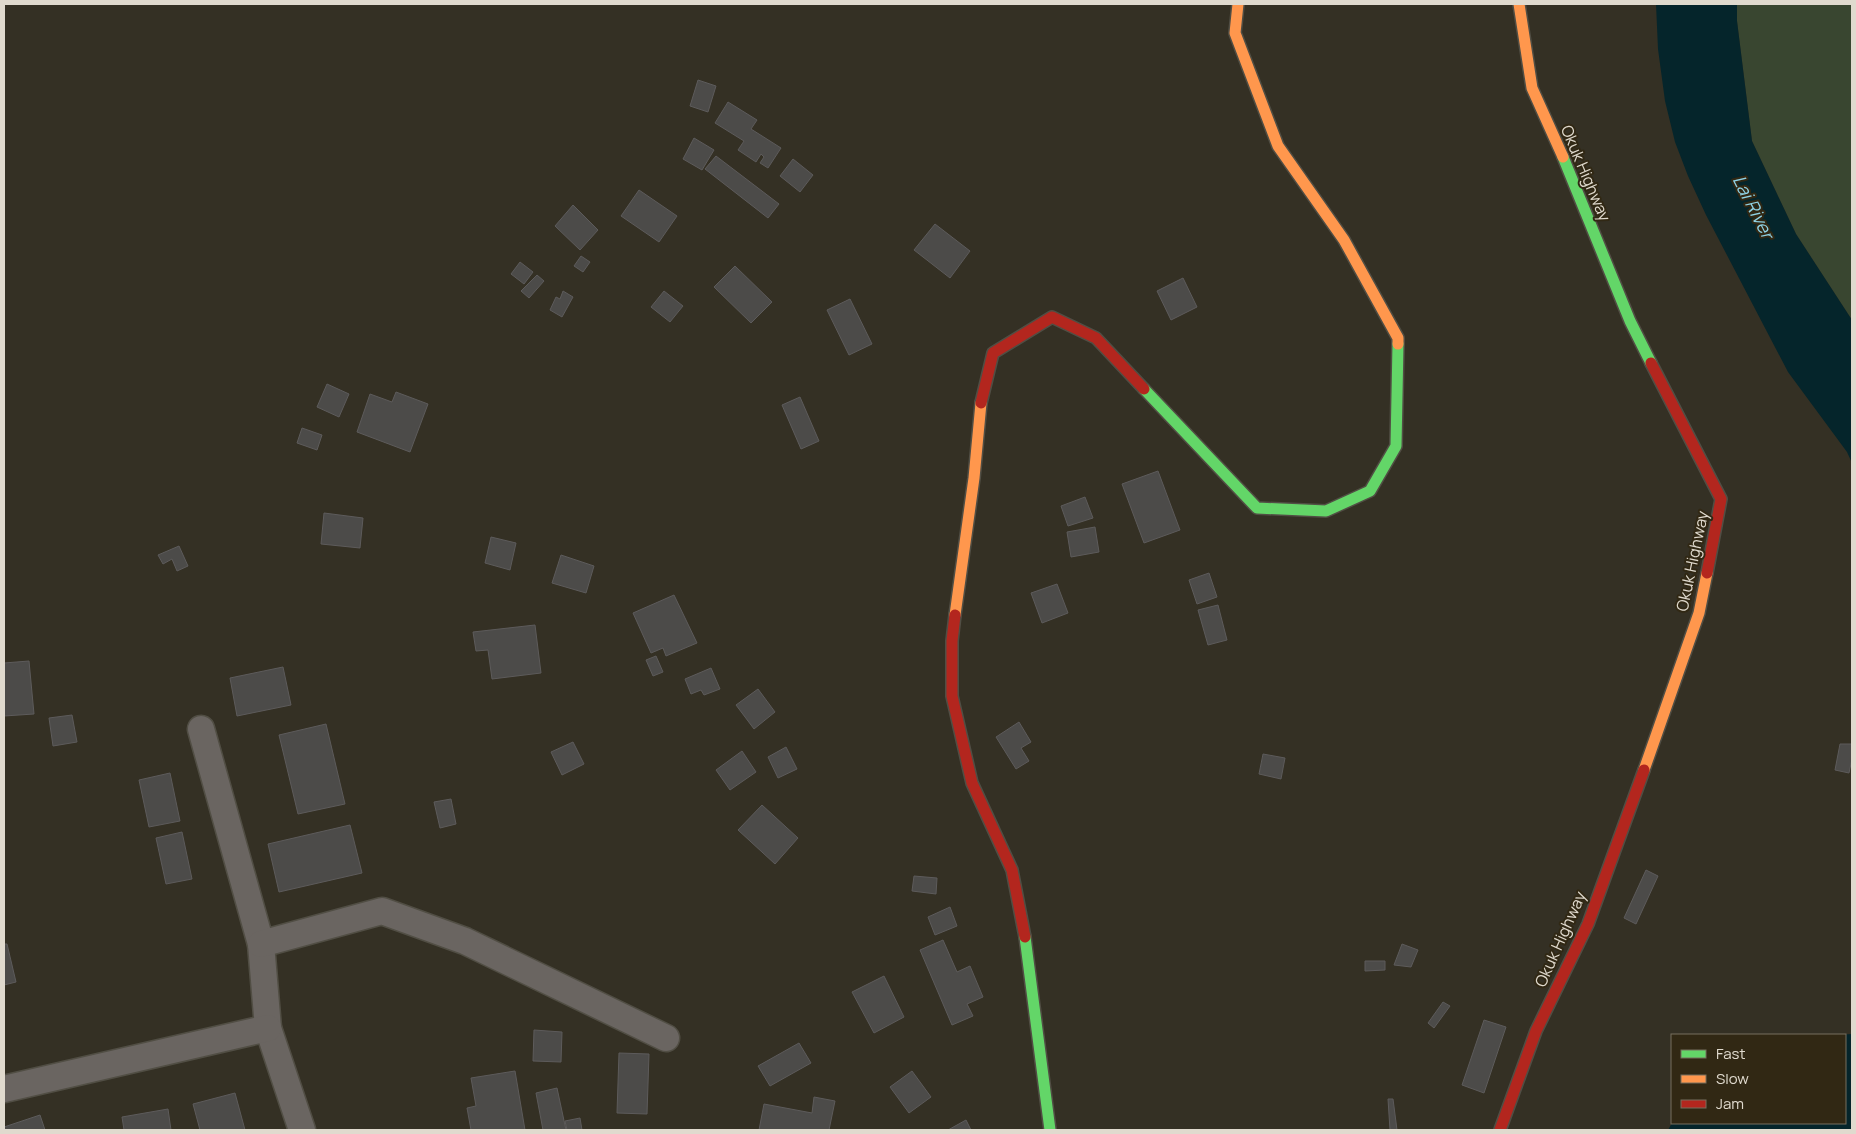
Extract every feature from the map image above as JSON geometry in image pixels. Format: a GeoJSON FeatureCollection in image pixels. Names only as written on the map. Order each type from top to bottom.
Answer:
{"type":"FeatureCollection","features":[{"type":"Feature","properties":{"kind":"street"},"geometry":{"type":"LineString","coordinates":[[1050,1130],[1028,950],[1012,870],[972,783],[952,696],[952,642],[974,478],[981,405],[993,353],[1052,316],[1096,338],[1257,508],[1326,511],[1370,491],[1396,446],[1398,338],[1344,240],[1278,146],[1235,33],[1238,4]]}},
{"type":"Feature","properties":{"kind":"street","name":"Okuk Highway"},"geometry":{"type":"LineString","coordinates":[[1500,1130],[1536,1031],[1588,924],[1699,614],[1721,499],[1630,321],[1574,182],[1532,88],[1519,4]]}},
{"type":"Feature","properties":{"kind":"street"},"geometry":{"type":"LineString","coordinates":[[200,729],[261,944],[268,1028],[302,1130]]}},
{"type":"Feature","properties":{"kind":"street"},"geometry":{"type":"LineString","coordinates":[[261,944],[382,911],[465,941],[666,1038]]}},
{"type":"Feature","properties":{"kind":"street"},"geometry":{"type":"LineString","coordinates":[[4,1090],[268,1028]]}},
{"type":"Feature","properties":{"kind":"green space"},"geometry":{"type":"Polygon","coordinates":[[[1737,4],[1852,4],[1852,320],[1796,234],[1752,141],[1737,21],[1737,4]]]}},
{"type":"Feature","properties":{"kind":"water","name":"Lai River"},"geometry":{"type":"Polygon","coordinates":[[[1656,4],[1737,4],[1737,21],[1752,141],[1796,234],[1852,320],[1852,463],[1847,452],[1788,372],[1706,215],[1688,176],[1675,142],[1665,101],[1658,49],[1656,4]]]}},
{"type":"Feature","properties":{"kind":"water"},"geometry":{"type":"Polygon","coordinates":[[[1846,1034],[1852,1034],[1852,1130],[1668,1130],[1671,1124],[1846,1124],[1846,1034]]]}},
{"type":"Feature","properties":{"kind":"building"},"geometry":{"type":"Polygon","coordinates":[[[698,80],[716,86],[708,112],[690,106],[698,80]]]}},
{"type":"Feature","properties":{"kind":"building"},"geometry":{"type":"Polygon","coordinates":[[[728,102],[757,120],[751,129],[781,148],[768,168],[760,163],[764,157],[761,154],[756,162],[738,150],[744,141],[715,123],[728,102]]]}},
{"type":"Feature","properties":{"kind":"building"},"geometry":{"type":"Polygon","coordinates":[[[694,138],[714,150],[702,170],[683,159],[694,138]]]}},
{"type":"Feature","properties":{"kind":"building"},"geometry":{"type":"Polygon","coordinates":[[[716,156],[779,204],[768,218],[705,169],[716,156]]]}},
{"type":"Feature","properties":{"kind":"building"},"geometry":{"type":"Polygon","coordinates":[[[793,159],[813,175],[800,192],[780,176],[793,159]]]}},
{"type":"Feature","properties":{"kind":"building"},"geometry":{"type":"Polygon","coordinates":[[[639,190],[677,216],[659,242],[621,216],[639,190]]]}},
{"type":"Feature","properties":{"kind":"building"},"geometry":{"type":"Polygon","coordinates":[[[573,205],[598,230],[580,250],[555,226],[573,205]]]}},
{"type":"Feature","properties":{"kind":"building"},"geometry":{"type":"Polygon","coordinates":[[[935,224],[970,251],[950,278],[914,250],[935,224]]]}},
{"type":"Feature","properties":{"kind":"building"},"geometry":{"type":"Polygon","coordinates":[[[581,256],[590,262],[583,272],[574,266],[581,256]]]}},
{"type":"Feature","properties":{"kind":"building"},"geometry":{"type":"Polygon","coordinates":[[[520,262],[533,272],[524,284],[511,274],[520,262]]]}},
{"type":"Feature","properties":{"kind":"building"},"geometry":{"type":"Polygon","coordinates":[[[735,266],[772,302],[751,323],[714,287],[735,266]]]}},
{"type":"Feature","properties":{"kind":"building"},"geometry":{"type":"Polygon","coordinates":[[[537,275],[544,281],[529,298],[521,291],[537,275]]]}},
{"type":"Feature","properties":{"kind":"building"},"geometry":{"type":"Polygon","coordinates":[[[1183,278],[1197,307],[1171,320],[1157,291],[1183,278]]]}},
{"type":"Feature","properties":{"kind":"building"},"geometry":{"type":"Polygon","coordinates":[[[563,291],[573,297],[562,317],[550,310],[556,297],[560,299],[563,291]]]}},
{"type":"Feature","properties":{"kind":"building"},"geometry":{"type":"Polygon","coordinates":[[[664,291],[683,306],[670,322],[651,307],[664,291]]]}},
{"type":"Feature","properties":{"kind":"building"},"geometry":{"type":"Polygon","coordinates":[[[850,299],[872,344],[849,355],[827,310],[850,299]]]}},
{"type":"Feature","properties":{"kind":"building"},"geometry":{"type":"Polygon","coordinates":[[[327,384],[349,394],[339,417],[317,407],[327,384]]]}},
{"type":"Feature","properties":{"kind":"building"},"geometry":{"type":"Polygon","coordinates":[[[396,392],[428,404],[410,452],[357,432],[370,394],[392,402],[396,392]]]}},
{"type":"Feature","properties":{"kind":"building"},"geometry":{"type":"Polygon","coordinates":[[[800,397],[819,441],[801,449],[782,405],[800,397]]]}},
{"type":"Feature","properties":{"kind":"building"},"geometry":{"type":"Polygon","coordinates":[[[302,428],[322,435],[317,450],[297,443],[302,428]]]}},
{"type":"Feature","properties":{"kind":"building"},"geometry":{"type":"Polygon","coordinates":[[[1158,471],[1180,530],[1144,543],[1122,484],[1158,471]]]}},
{"type":"Feature","properties":{"kind":"building"},"geometry":{"type":"Polygon","coordinates":[[[1085,497],[1093,518],[1068,526],[1061,506],[1085,497]]]}},
{"type":"Feature","properties":{"kind":"building"},"geometry":{"type":"Polygon","coordinates":[[[324,513],[363,518],[360,548],[321,544],[324,513]]]}},
{"type":"Feature","properties":{"kind":"building"},"geometry":{"type":"Polygon","coordinates":[[[1095,527],[1099,552],[1071,557],[1067,532],[1095,527]]]}},
{"type":"Feature","properties":{"kind":"building"},"geometry":{"type":"Polygon","coordinates":[[[491,537],[516,543],[510,570],[485,563],[491,537]]]}},
{"type":"Feature","properties":{"kind":"building"},"geometry":{"type":"Polygon","coordinates":[[[179,546],[188,566],[177,571],[172,559],[163,564],[158,555],[179,546]]]}},
{"type":"Feature","properties":{"kind":"building"},"geometry":{"type":"Polygon","coordinates":[[[561,555],[594,566],[586,593],[552,583],[561,555]]]}},
{"type":"Feature","properties":{"kind":"building"},"geometry":{"type":"Polygon","coordinates":[[[1209,573],[1217,597],[1197,604],[1189,580],[1209,573]]]}},
{"type":"Feature","properties":{"kind":"building"},"geometry":{"type":"Polygon","coordinates":[[[1057,584],[1068,613],[1042,623],[1031,593],[1057,584]]]}},
{"type":"Feature","properties":{"kind":"building"},"geometry":{"type":"Polygon","coordinates":[[[674,595],[697,643],[666,656],[663,648],[651,653],[633,613],[674,595]]]}},
{"type":"Feature","properties":{"kind":"building"},"geometry":{"type":"Polygon","coordinates":[[[1218,605],[1227,640],[1208,645],[1198,610],[1218,605]]]}},
{"type":"Feature","properties":{"kind":"building"},"geometry":{"type":"Polygon","coordinates":[[[535,625],[541,673],[492,679],[488,650],[476,651],[473,632],[535,625]]]}},
{"type":"Feature","properties":{"kind":"building"},"geometry":{"type":"Polygon","coordinates":[[[656,656],[663,672],[653,676],[646,660],[656,656]]]}},
{"type":"Feature","properties":{"kind":"building"},"geometry":{"type":"Polygon","coordinates":[[[29,661],[34,714],[4,716],[4,663],[29,661]]]}},
{"type":"Feature","properties":{"kind":"building"},"geometry":{"type":"Polygon","coordinates":[[[283,667],[291,705],[237,716],[230,678],[283,667]]]}},
{"type":"Feature","properties":{"kind":"building"},"geometry":{"type":"Polygon","coordinates":[[[711,668],[720,689],[704,695],[701,690],[691,694],[685,679],[711,668]]]}},
{"type":"Feature","properties":{"kind":"building"},"geometry":{"type":"Polygon","coordinates":[[[758,689],[775,712],[754,729],[736,705],[758,689]]]}},
{"type":"Feature","properties":{"kind":"building"},"geometry":{"type":"Polygon","coordinates":[[[72,715],[77,742],[53,746],[49,718],[72,715]]]}},
{"type":"Feature","properties":{"kind":"building"},"geometry":{"type":"Polygon","coordinates":[[[1019,722],[1031,742],[1021,748],[1029,761],[1016,769],[996,737],[1019,722]]]}},
{"type":"Feature","properties":{"kind":"building"},"geometry":{"type":"Polygon","coordinates":[[[326,724],[345,804],[298,814],[279,735],[326,724]]]}},
{"type":"Feature","properties":{"kind":"building"},"geometry":{"type":"Polygon","coordinates":[[[573,742],[584,764],[562,775],[551,752],[573,742]]]}},
{"type":"Feature","properties":{"kind":"building"},"geometry":{"type":"Polygon","coordinates":[[[1840,744],[1852,744],[1852,759],[1849,773],[1835,770],[1840,744]]]}},
{"type":"Feature","properties":{"kind":"building"},"geometry":{"type":"Polygon","coordinates":[[[786,747],[797,769],[778,778],[768,757],[786,747]]]}},
{"type":"Feature","properties":{"kind":"building"},"geometry":{"type":"Polygon","coordinates":[[[742,751],[756,772],[730,790],[716,770],[742,751]]]}},
{"type":"Feature","properties":{"kind":"building"},"geometry":{"type":"Polygon","coordinates":[[[1263,754],[1285,758],[1281,779],[1259,774],[1263,754]]]}},
{"type":"Feature","properties":{"kind":"building"},"geometry":{"type":"Polygon","coordinates":[[[170,773],[180,821],[149,827],[139,780],[170,773]]]}},
{"type":"Feature","properties":{"kind":"building"},"geometry":{"type":"Polygon","coordinates":[[[451,799],[456,824],[440,828],[434,802],[451,799]]]}},
{"type":"Feature","properties":{"kind":"building"},"geometry":{"type":"Polygon","coordinates":[[[762,805],[798,838],[775,864],[738,830],[762,805]]]}},
{"type":"Feature","properties":{"kind":"building"},"geometry":{"type":"Polygon","coordinates":[[[350,825],[362,873],[279,892],[268,844],[350,825]]]}},
{"type":"Feature","properties":{"kind":"building"},"geometry":{"type":"Polygon","coordinates":[[[182,832],[192,879],[166,884],[156,838],[182,832]]]}},
{"type":"Feature","properties":{"kind":"building"},"geometry":{"type":"Polygon","coordinates":[[[1646,870],[1658,876],[1636,924],[1624,918],[1646,870]]]}},
{"type":"Feature","properties":{"kind":"building"},"geometry":{"type":"Polygon","coordinates":[[[914,876],[937,878],[936,894],[912,891],[914,876]]]}},
{"type":"Feature","properties":{"kind":"building"},"geometry":{"type":"Polygon","coordinates":[[[950,907],[957,926],[935,935],[928,917],[950,907]]]}},
{"type":"Feature","properties":{"kind":"building"},"geometry":{"type":"Polygon","coordinates":[[[943,940],[957,972],[970,966],[983,997],[967,1004],[973,1016],[952,1025],[920,950],[943,940]]]}},
{"type":"Feature","properties":{"kind":"building"},"geometry":{"type":"Polygon","coordinates":[[[4,944],[7,944],[16,982],[4,985],[4,944]]]}},
{"type":"Feature","properties":{"kind":"building"},"geometry":{"type":"Polygon","coordinates":[[[1402,944],[1418,950],[1411,967],[1394,965],[1402,944]]]}},
{"type":"Feature","properties":{"kind":"building"},"geometry":{"type":"Polygon","coordinates":[[[1365,961],[1385,961],[1385,970],[1365,971],[1365,961]]]}},
{"type":"Feature","properties":{"kind":"building"},"geometry":{"type":"Polygon","coordinates":[[[884,976],[904,1017],[874,1033],[852,992],[884,976]]]}},
{"type":"Feature","properties":{"kind":"building"},"geometry":{"type":"Polygon","coordinates":[[[1443,1002],[1450,1006],[1434,1028],[1428,1023],[1443,1002]]]}},
{"type":"Feature","properties":{"kind":"building"},"geometry":{"type":"Polygon","coordinates":[[[1484,1020],[1506,1027],[1484,1093],[1462,1085],[1484,1020]]]}},
{"type":"Feature","properties":{"kind":"building"},"geometry":{"type":"Polygon","coordinates":[[[534,1030],[562,1032],[561,1062],[533,1061],[534,1030]]]}},
{"type":"Feature","properties":{"kind":"building"},"geometry":{"type":"Polygon","coordinates":[[[799,1043],[811,1063],[770,1086],[758,1066],[799,1043]]]}},
{"type":"Feature","properties":{"kind":"building"},"geometry":{"type":"Polygon","coordinates":[[[619,1053],[649,1054],[647,1114],[617,1113],[619,1053]]]}},
{"type":"Feature","properties":{"kind":"building"},"geometry":{"type":"Polygon","coordinates":[[[515,1071],[525,1130],[471,1130],[467,1108],[476,1106],[471,1078],[515,1071]]]}},
{"type":"Feature","properties":{"kind":"building"},"geometry":{"type":"Polygon","coordinates":[[[912,1071],[931,1097],[909,1113],[890,1087],[912,1071]]]}},
{"type":"Feature","properties":{"kind":"building"},"geometry":{"type":"Polygon","coordinates":[[[557,1088],[566,1130],[543,1130],[536,1093],[557,1088]]]}},
{"type":"Feature","properties":{"kind":"building"},"geometry":{"type":"Polygon","coordinates":[[[235,1093],[245,1130],[200,1130],[193,1104],[235,1093]]]}},
{"type":"Feature","properties":{"kind":"building"},"geometry":{"type":"Polygon","coordinates":[[[814,1097],[835,1101],[829,1130],[759,1130],[764,1104],[812,1113],[814,1097]]]}},
{"type":"Feature","properties":{"kind":"building"},"geometry":{"type":"Polygon","coordinates":[[[1388,1099],[1393,1099],[1397,1130],[1390,1130],[1388,1099]]]}},
{"type":"Feature","properties":{"kind":"building"},"geometry":{"type":"Polygon","coordinates":[[[168,1109],[171,1130],[124,1130],[122,1117],[168,1109]]]}},
{"type":"Feature","properties":{"kind":"building"},"geometry":{"type":"Polygon","coordinates":[[[40,1115],[45,1130],[4,1130],[4,1127],[40,1115]]]}},
{"type":"Feature","properties":{"kind":"building"},"geometry":{"type":"Polygon","coordinates":[[[580,1118],[582,1130],[567,1130],[565,1121],[580,1118]]]}},
{"type":"Feature","properties":{"kind":"building"},"geometry":{"type":"Polygon","coordinates":[[[966,1120],[971,1130],[948,1130],[966,1120]]]}},
{"type":"Feature","properties":{"kind":"traffic: fast"},"geometry":{"type":"LineString","coordinates":[[1563,157],[1630,321],[1651,363]]}},
{"type":"Feature","properties":{"kind":"traffic: fast"},"geometry":{"type":"LineString","coordinates":[[1144,389],[1257,508],[1326,511],[1370,491],[1396,446],[1398,344]]}},
{"type":"Feature","properties":{"kind":"traffic: fast"},"geometry":{"type":"LineString","coordinates":[[1025,937],[1050,1130]]}},
{"type":"Feature","properties":{"kind":"traffic: slow"},"geometry":{"type":"LineString","coordinates":[[1238,4],[1235,33],[1278,146],[1344,240],[1398,338],[1398,344]]}},
{"type":"Feature","properties":{"kind":"traffic: slow"},"geometry":{"type":"LineString","coordinates":[[1519,4],[1532,88],[1563,157]]}},
{"type":"Feature","properties":{"kind":"traffic: slow"},"geometry":{"type":"LineString","coordinates":[[955,615],[974,478],[981,403]]}},
{"type":"Feature","properties":{"kind":"traffic: slow"},"geometry":{"type":"LineString","coordinates":[[1644,770],[1699,613],[1707,573]]}},
{"type":"Feature","properties":{"kind":"traffic: jam"},"geometry":{"type":"LineString","coordinates":[[981,403],[993,353],[1052,317],[1096,338],[1144,389]]}},
{"type":"Feature","properties":{"kind":"traffic: jam"},"geometry":{"type":"LineString","coordinates":[[1651,363],[1721,499],[1707,573]]}},
{"type":"Feature","properties":{"kind":"traffic: jam"},"geometry":{"type":"LineString","coordinates":[[955,615],[952,641],[952,696],[972,783],[1012,870],[1025,937]]}},
{"type":"Feature","properties":{"kind":"traffic: jam"},"geometry":{"type":"LineString","coordinates":[[1500,1130],[1536,1031],[1588,924],[1644,770]]}}]}
